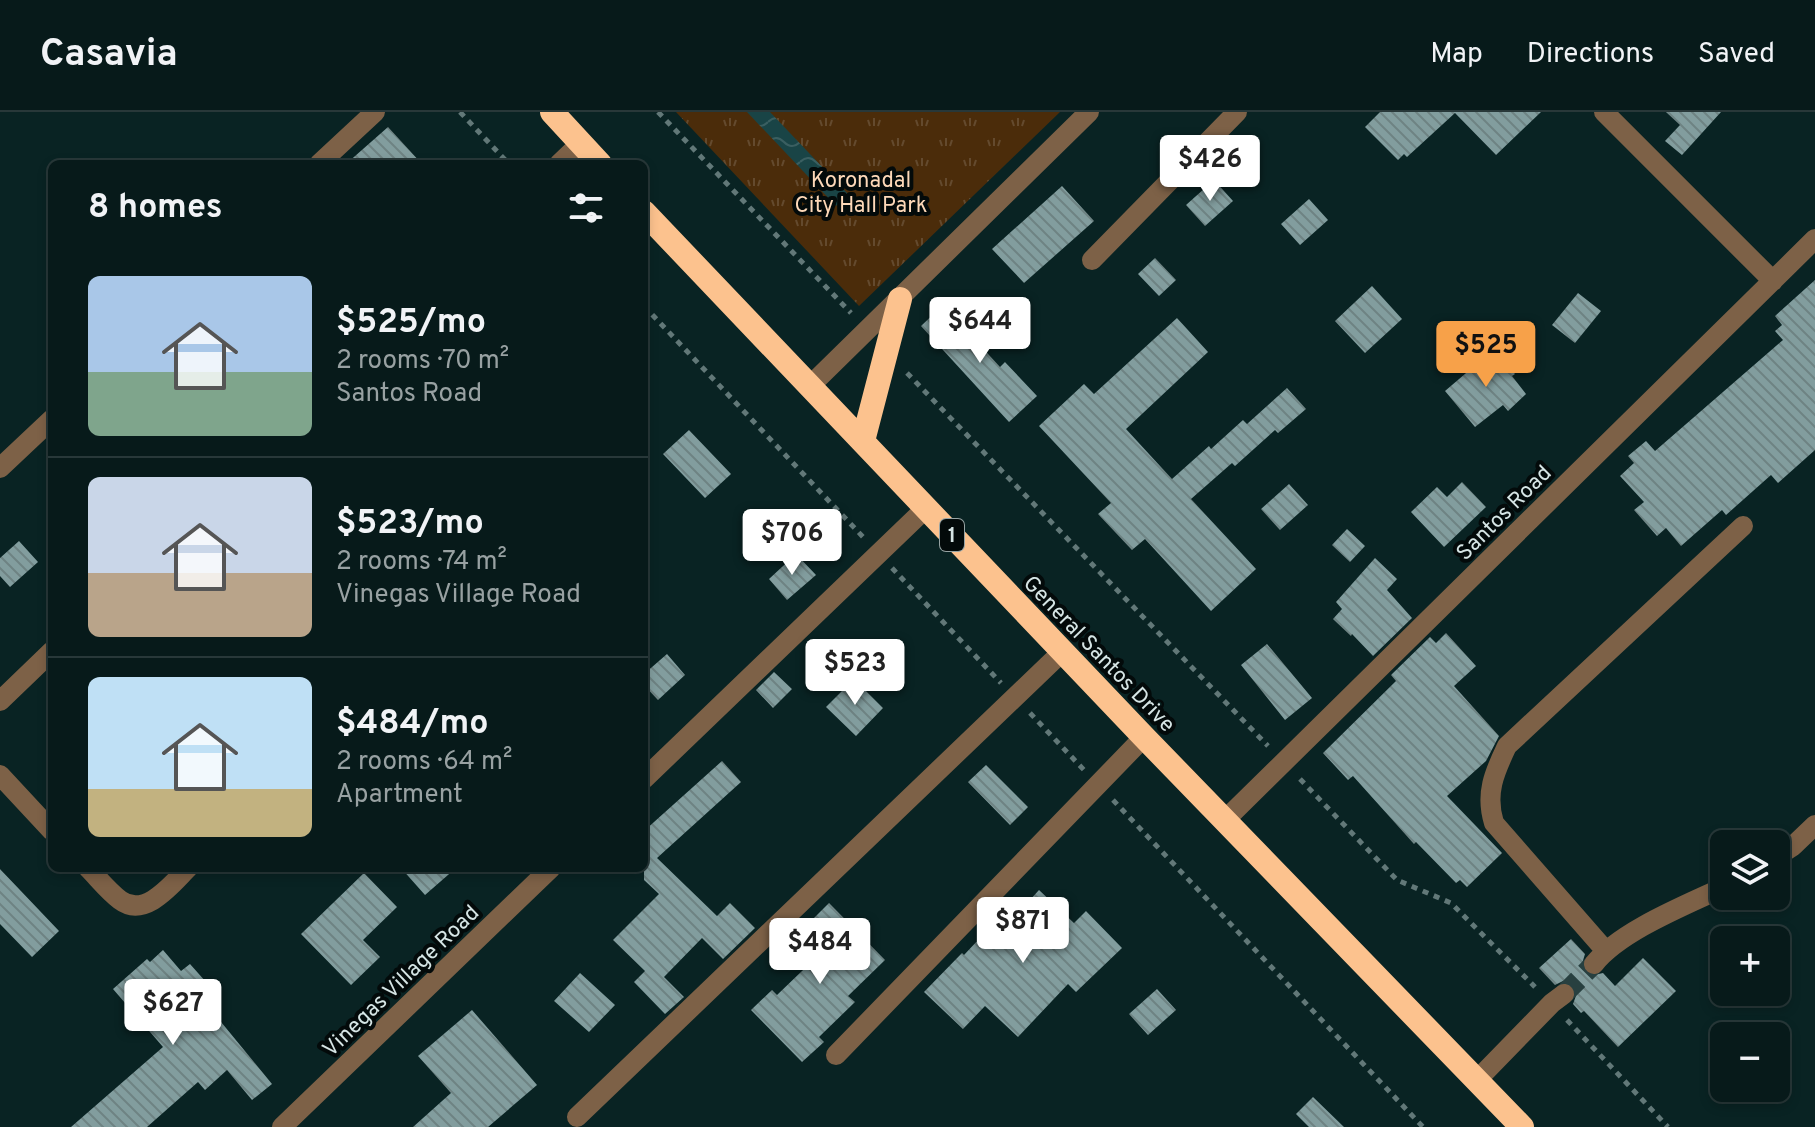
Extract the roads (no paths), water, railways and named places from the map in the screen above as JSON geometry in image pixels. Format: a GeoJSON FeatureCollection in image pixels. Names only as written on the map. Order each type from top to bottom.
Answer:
{"type":"FeatureCollection","features":[{"type":"Feature","properties":{"kind":"highway"},"geometry":{"type":"LineString","coordinates":[[552,112],[596,160]]}},
{"type":"Feature","properties":{"kind":"highway","name":"General Santos Drive"},"geometry":{"type":"LineString","coordinates":[[648,216],[1144,737],[1522,1127]]}},
{"type":"Feature","properties":{"kind":"highway"},"geometry":{"type":"LineString","coordinates":[[863,441],[900,299]]}},
{"type":"Feature","properties":{"kind":"street"},"geometry":{"type":"LineString","coordinates":[[323,160],[375,112]]}},
{"type":"Feature","properties":{"kind":"street"},"geometry":{"type":"LineString","coordinates":[[810,386],[1089,112]]}},
{"type":"Feature","properties":{"kind":"street"},"geometry":{"type":"LineString","coordinates":[[1092,260],[1237,112]]}},
{"type":"Feature","properties":{"kind":"street"},"geometry":{"type":"LineString","coordinates":[[1604,112],[1773,281]]}},
{"type":"Feature","properties":{"kind":"street"},"geometry":{"type":"LineString","coordinates":[[563,160],[581,143]]}},
{"type":"Feature","properties":{"kind":"street","name":"Santos Road"},"geometry":{"type":"LineString","coordinates":[[1225,820],[1815,239]]}},
{"type":"Feature","properties":{"kind":"street"},"geometry":{"type":"LineString","coordinates":[[0,468],[48,423]]}},
{"type":"Feature","properties":{"kind":"street"},"geometry":{"type":"LineString","coordinates":[[648,775],[926,508]]}},
{"type":"Feature","properties":{"kind":"street"},"geometry":{"type":"LineString","coordinates":[[1710,894],[1662,917],[1600,957],[1494,823],[1489,806],[1492,778],[1507,746],[1743,526]]}},
{"type":"Feature","properties":{"kind":"street"},"geometry":{"type":"LineString","coordinates":[[577,1117],[1063,651]]}},
{"type":"Feature","properties":{"kind":"street"},"geometry":{"type":"LineString","coordinates":[[0,701],[48,655]]}},
{"type":"Feature","properties":{"kind":"street"},"geometry":{"type":"LineString","coordinates":[[836,1055],[1144,737]]}},
{"type":"Feature","properties":{"kind":"street"},"geometry":{"type":"LineString","coordinates":[[0,775],[48,827]]}},
{"type":"Feature","properties":{"kind":"street"},"geometry":{"type":"LineString","coordinates":[[1790,848],[1815,825]]}},
{"type":"Feature","properties":{"kind":"street"},"geometry":{"type":"LineString","coordinates":[[92,872],[122,902],[134,904],[152,902],[184,872]]}},
{"type":"Feature","properties":{"kind":"street","name":"Vinegas Village Road"},"geometry":{"type":"LineString","coordinates":[[282,1127],[547,872]]}},
{"type":"Feature","properties":{"kind":"street"},"geometry":{"type":"LineString","coordinates":[[1478,1079],[1564,994]]}},
{"type":"Feature","properties":{"kind":"water"},"geometry":{"type":"Polygon","coordinates":[[[747,112],[770,112],[848,194],[836,206],[747,112]]]}},
{"type":"Feature","properties":{"kind":"tunnel"},"geometry":{"type":"LineString","coordinates":[[1564,994],[1594,964]]}},
{"type":"Feature","properties":{"kind":"park label","name":"Koronadal City Hall Park"},"geometry":{"type":"Point","coordinates":[861,192]}}]}
